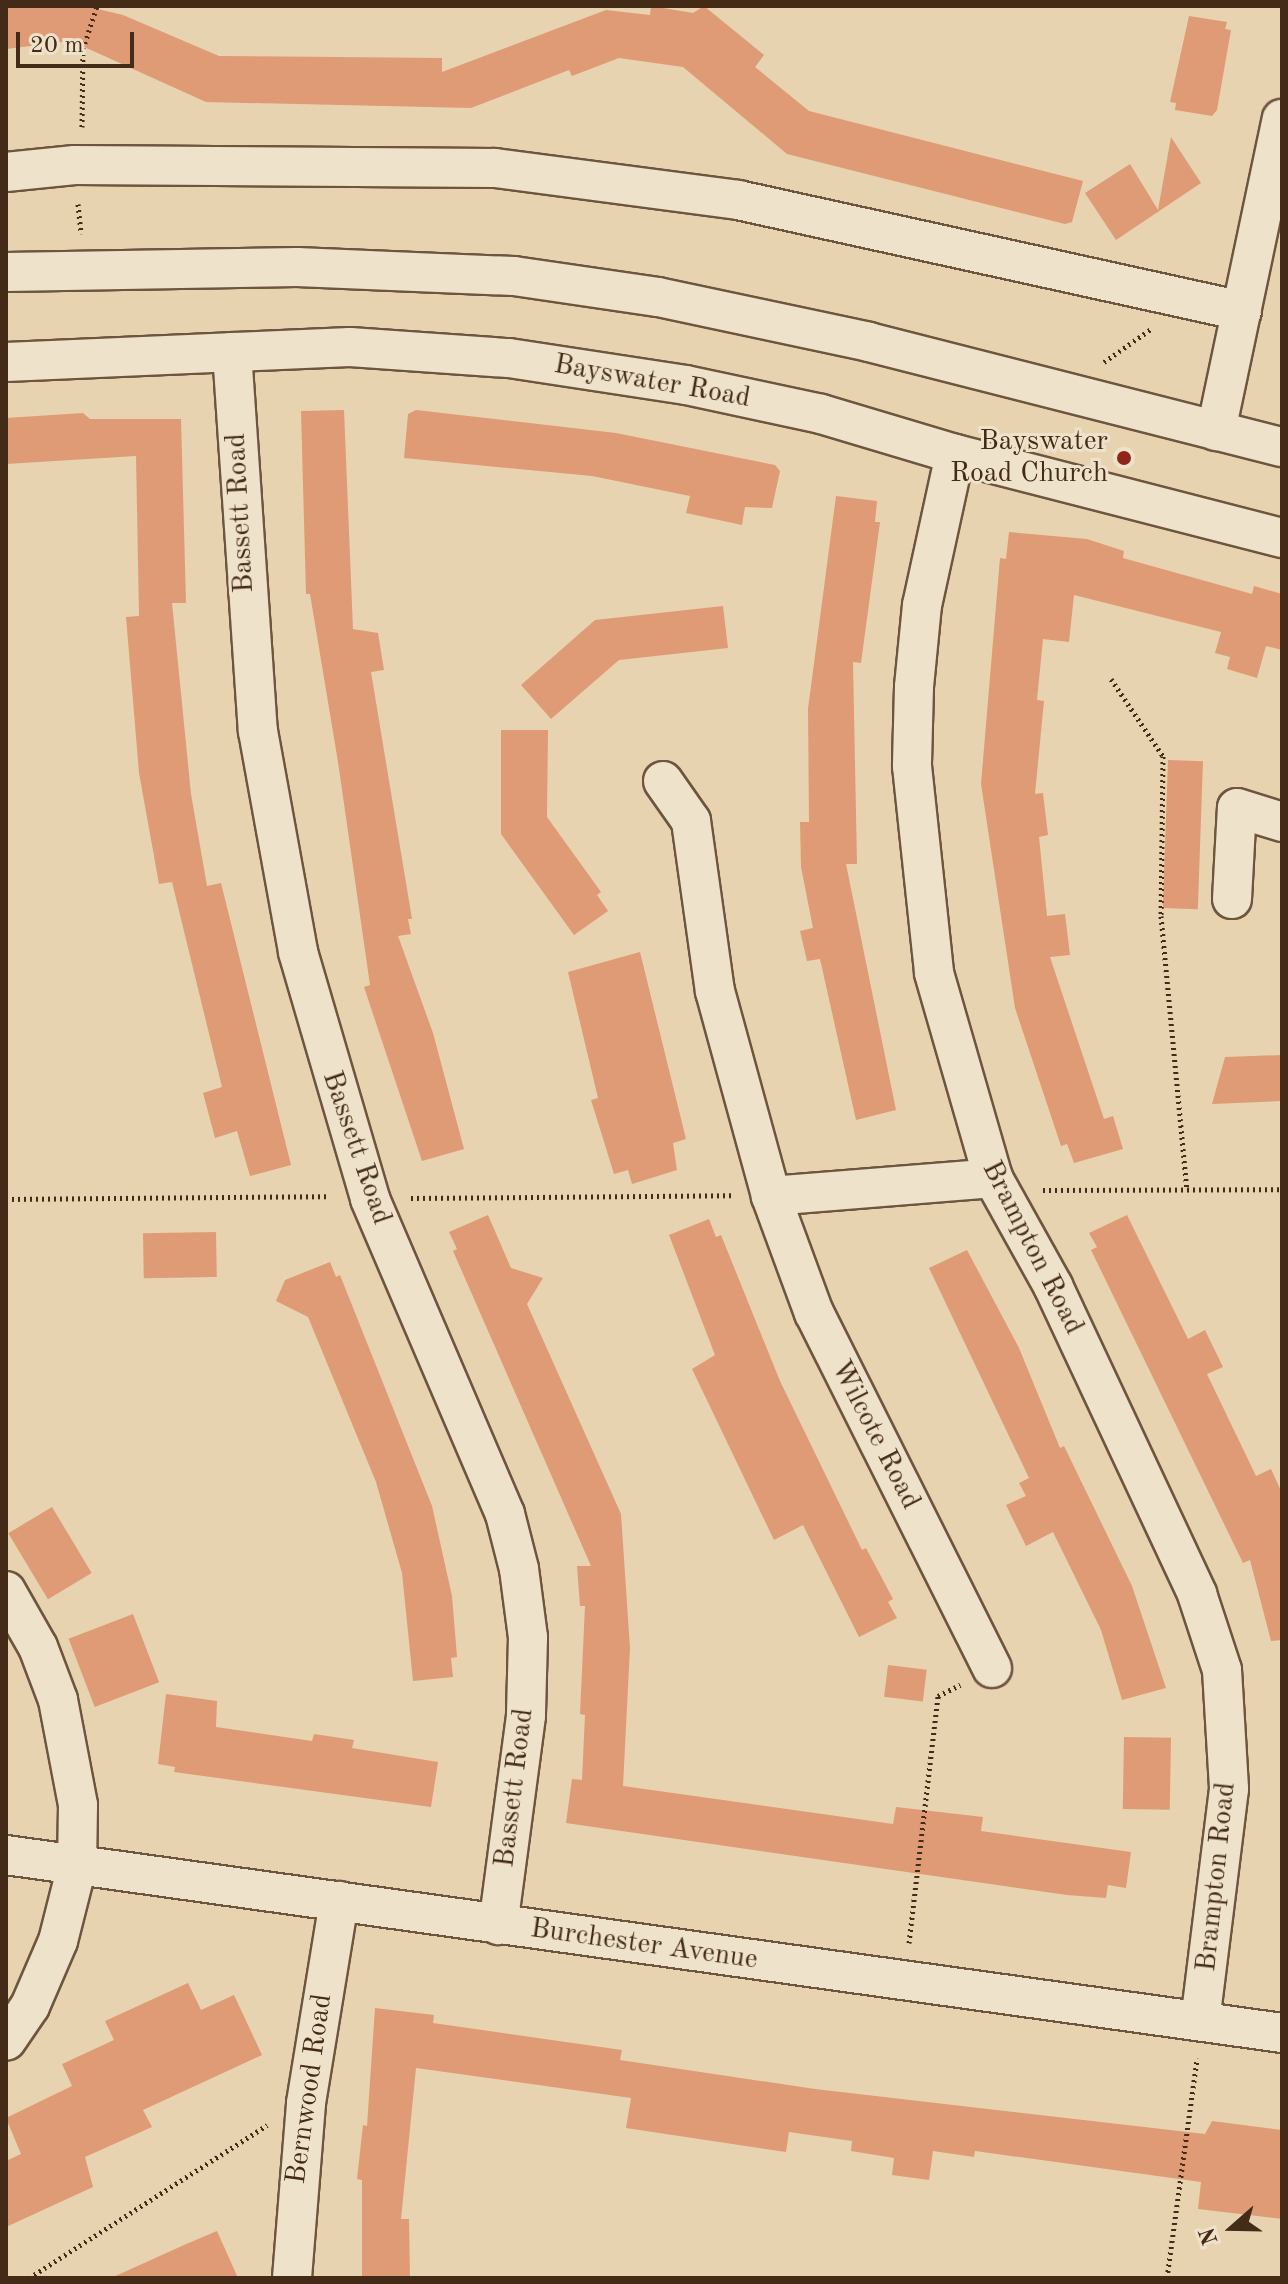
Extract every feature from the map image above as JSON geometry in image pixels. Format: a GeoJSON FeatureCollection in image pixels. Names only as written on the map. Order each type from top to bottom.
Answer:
{"type":"FeatureCollection","features":[{"type":"Feature","properties":{"kind":"street"},"geometry":{"type":"LineString","coordinates":[[1216,431],[1282,119]]}},
{"type":"Feature","properties":{"kind":"street"},"geometry":{"type":"LineString","coordinates":[[6,172],[75,165],[495,168],[738,200],[1242,311]]}},
{"type":"Feature","properties":{"kind":"street"},"geometry":{"type":"LineString","coordinates":[[6,272],[83,268],[342,267],[514,276],[658,297],[869,342],[1282,447]]}},
{"type":"Feature","properties":{"kind":"street","name":"Bayswater Road"},"geometry":{"type":"LineString","coordinates":[[6,362],[350,347],[509,358],[761,401],[1282,538]]}},
{"type":"Feature","properties":{"kind":"street","name":"Bassett Road"},"geometry":{"type":"LineString","coordinates":[[232,352],[250,651],[271,826],[311,1004],[370,1199],[505,1514],[519,1569],[528,1637],[526,1716],[498,1925]]}},
{"type":"Feature","properties":{"kind":"street","name":"Brampton Road"},"geometry":{"type":"LineString","coordinates":[[955,454],[922,605],[912,766],[934,973],[993,1178],[1053,1286],[1197,1594],[1222,1670],[1229,1789],[1200,2021]]}},
{"type":"Feature","properties":{"kind":"street","name":"Wilcote Road"},"geometry":{"type":"LineString","coordinates":[[663,781],[691,821],[715,991],[771,1196],[814,1313],[992,1668]]}},
{"type":"Feature","properties":{"kind":"street"},"geometry":{"type":"LineString","coordinates":[[1232,899],[1237,808],[1282,822]]}},
{"type":"Feature","properties":{"kind":"street"},"geometry":{"type":"LineString","coordinates":[[771,1196],[993,1178]]}},
{"type":"Feature","properties":{"kind":"street"},"geometry":{"type":"LineString","coordinates":[[6,1591],[38,1647],[58,1700],[73,1759],[77,1866],[58,1941],[30,2006],[6,2041]]}},
{"type":"Feature","properties":{"kind":"street","name":"Burchester Avenue"},"geometry":{"type":"LineString","coordinates":[[6,1855],[1282,2033]]}},
{"type":"Feature","properties":{"kind":"street","name":"Bernwood Road"},"geometry":{"type":"LineString","coordinates":[[292,2278],[294,2199],[308,2083],[339,1901]]}},
{"type":"Feature","properties":{"kind":"path"},"geometry":{"type":"LineString","coordinates":[[83,268],[75,165],[82,140],[83,49],[97,6]]}},
{"type":"Feature","properties":{"kind":"path"},"geometry":{"type":"LineString","coordinates":[[1111,679],[1163,756],[1161,916],[1187,1190]]}},
{"type":"Feature","properties":{"kind":"path"},"geometry":{"type":"LineString","coordinates":[[993,1178],[1031,1190],[1282,1189]]}},
{"type":"Feature","properties":{"kind":"path"},"geometry":{"type":"LineString","coordinates":[[6,1199],[771,1196]]}},
{"type":"Feature","properties":{"kind":"path"},"geometry":{"type":"LineString","coordinates":[[905,1980],[938,1696],[992,1668]]}},
{"type":"Feature","properties":{"kind":"path"},"geometry":{"type":"LineString","coordinates":[[1167,2278],[1200,2021]]}},
{"type":"Feature","properties":{"kind":"path"},"geometry":{"type":"LineString","coordinates":[[29,2278],[273,2120]]}},
{"type":"Feature","properties":{"kind":"building"},"geometry":{"type":"Polygon","coordinates":[[[6,6],[85,6],[123,15],[219,56],[442,58],[442,72],[606,10],[650,15],[651,6],[693,13],[704,6],[764,55],[755,67],[809,111],[1083,181],[1072,222],[1065,224],[787,154],[683,67],[619,58],[572,76],[569,70],[471,108],[206,102],[71,41],[6,49],[6,6]]]}},
{"type":"Feature","properties":{"kind":"building"},"geometry":{"type":"Polygon","coordinates":[[[1189,16],[1227,22],[1225,29],[1231,30],[1217,110],[1212,116],[1175,110],[1176,103],[1170,102],[1189,16]]]}},
{"type":"Feature","properties":{"kind":"building"},"geometry":{"type":"Polygon","coordinates":[[[1171,137],[1201,183],[1116,240],[1085,193],[1130,164],[1158,210],[1171,137]]]}},
{"type":"Feature","properties":{"kind":"building"},"geometry":{"type":"Polygon","coordinates":[[[344,410],[353,629],[378,633],[384,670],[371,672],[412,919],[408,919],[411,934],[398,936],[433,1033],[464,1149],[422,1161],[364,987],[370,985],[338,762],[310,594],[306,594],[301,411],[344,410]]]}},
{"type":"Feature","properties":{"kind":"building"},"geometry":{"type":"Polygon","coordinates":[[[416,410],[616,433],[775,465],[780,471],[772,508],[745,507],[742,525],[686,513],[690,496],[592,476],[404,458],[408,414],[416,410]]]}},
{"type":"Feature","properties":{"kind":"building"},"geometry":{"type":"Polygon","coordinates":[[[83,413],[90,419],[181,419],[186,603],[172,603],[191,794],[207,886],[221,883],[291,1165],[250,1176],[237,1131],[215,1138],[203,1093],[222,1087],[172,882],[159,884],[139,773],[126,617],[139,616],[136,456],[6,464],[6,418],[83,413]]]}},
{"type":"Feature","properties":{"kind":"building"},"geometry":{"type":"Polygon","coordinates":[[[836,496],[877,501],[875,522],[880,522],[861,663],[853,662],[857,864],[846,864],[896,1110],[856,1120],[820,959],[807,961],[800,931],[813,928],[801,867],[800,822],[809,822],[808,709],[836,496]]]}},
{"type":"Feature","properties":{"kind":"building"},"geometry":{"type":"Polygon","coordinates":[[[1009,532],[1087,539],[1124,551],[1123,558],[1252,594],[1254,586],[1282,594],[1282,650],[1266,646],[1257,678],[1227,669],[1230,657],[1215,653],[1221,632],[1074,595],[1069,642],[1043,639],[1037,700],[1044,701],[1035,794],[1043,793],[1048,835],[1039,837],[1047,916],[1065,914],[1070,955],[1050,957],[1104,1119],[1113,1116],[1123,1149],[1074,1163],[1067,1144],[1061,1146],[1015,1008],[981,784],[1000,558],[1006,559],[1009,532]]]}},
{"type":"Feature","properties":{"kind":"building"},"geometry":{"type":"Polygon","coordinates":[[[723,606],[728,648],[619,660],[551,719],[521,685],[595,620],[723,606]]]}},
{"type":"Feature","properties":{"kind":"building"},"geometry":{"type":"Polygon","coordinates":[[[501,730],[548,730],[547,817],[601,892],[597,895],[608,911],[574,935],[501,834],[501,730]]]}},
{"type":"Feature","properties":{"kind":"building"},"geometry":{"type":"Polygon","coordinates":[[[1168,760],[1203,761],[1198,909],[1163,908],[1168,760]]]}},
{"type":"Feature","properties":{"kind":"building"},"geometry":{"type":"Polygon","coordinates":[[[640,952],[686,1139],[673,1143],[677,1170],[632,1184],[628,1170],[614,1174],[591,1100],[598,1098],[568,972],[640,952]]]}},
{"type":"Feature","properties":{"kind":"building"},"geometry":{"type":"Polygon","coordinates":[[[1282,1055],[1282,1101],[1212,1104],[1225,1057],[1282,1055]]]}},
{"type":"Feature","properties":{"kind":"building"},"geometry":{"type":"Polygon","coordinates":[[[488,1215],[511,1268],[543,1278],[527,1304],[621,1514],[630,1648],[623,1786],[893,1824],[896,1807],[983,1817],[981,1831],[1131,1852],[1126,1888],[1108,1885],[1106,1898],[1067,1895],[566,1823],[572,1779],[582,1780],[585,1715],[580,1714],[585,1606],[580,1606],[577,1566],[591,1566],[453,1251],[457,1249],[449,1232],[488,1215]]]}},
{"type":"Feature","properties":{"kind":"building"},"geometry":{"type":"Polygon","coordinates":[[[1127,1215],[1188,1339],[1205,1330],[1223,1367],[1207,1374],[1256,1476],[1271,1469],[1282,1493],[1282,1640],[1271,1641],[1250,1560],[1243,1563],[1091,1250],[1097,1247],[1089,1233],[1127,1215]]]}},
{"type":"Feature","properties":{"kind":"building"},"geometry":{"type":"Polygon","coordinates":[[[709,1219],[716,1237],[721,1235],[780,1381],[862,1550],[866,1548],[893,1599],[888,1602],[897,1618],[859,1637],[803,1525],[774,1540],[692,1369],[715,1355],[669,1235],[709,1219]]]}},
{"type":"Feature","properties":{"kind":"building"},"geometry":{"type":"Polygon","coordinates":[[[216,1232],[217,1277],[144,1278],[143,1233],[216,1232]]]}},
{"type":"Feature","properties":{"kind":"building"},"geometry":{"type":"Polygon","coordinates":[[[967,1250],[1019,1348],[1060,1448],[1064,1446],[1132,1586],[1166,1688],[1122,1700],[1101,1630],[1053,1532],[1026,1546],[1006,1505],[1026,1496],[1019,1483],[1029,1478],[929,1268],[967,1250]]]}},
{"type":"Feature","properties":{"kind":"building"},"geometry":{"type":"Polygon","coordinates":[[[330,1262],[336,1277],[340,1275],[432,1506],[452,1596],[457,1657],[451,1658],[453,1677],[413,1681],[402,1573],[376,1482],[308,1317],[276,1301],[285,1280],[330,1262]]]}},
{"type":"Feature","properties":{"kind":"building"},"geometry":{"type":"Polygon","coordinates":[[[52,1507],[92,1573],[48,1599],[8,1533],[52,1507]]]}},
{"type":"Feature","properties":{"kind":"building"},"geometry":{"type":"Polygon","coordinates":[[[133,1614],[159,1682],[95,1707],[69,1639],[133,1614]]]}},
{"type":"Feature","properties":{"kind":"building"},"geometry":{"type":"Polygon","coordinates":[[[888,1665],[927,1670],[923,1702],[884,1697],[888,1665]]]}},
{"type":"Feature","properties":{"kind":"building"},"geometry":{"type":"Polygon","coordinates":[[[166,1694],[217,1701],[216,1727],[312,1741],[314,1734],[354,1740],[352,1748],[438,1762],[431,1807],[174,1772],[175,1767],[158,1764],[166,1694]]]}},
{"type":"Feature","properties":{"kind":"building"},"geometry":{"type":"Polygon","coordinates":[[[1124,1737],[1171,1738],[1170,1810],[1123,1809],[1124,1737]]]}},
{"type":"Feature","properties":{"kind":"building"},"geometry":{"type":"Polygon","coordinates":[[[188,1983],[201,2010],[234,1995],[262,2055],[143,2110],[152,2127],[85,2157],[93,2187],[6,2227],[6,2161],[21,2154],[6,2118],[72,2086],[62,2064],[114,2040],[105,2021],[188,1983]]]}},
{"type":"Feature","properties":{"kind":"building"},"geometry":{"type":"Polygon","coordinates":[[[375,2008],[434,2015],[433,2023],[622,2050],[620,2060],[815,2089],[1205,2134],[1212,2121],[1282,2130],[1282,2219],[1198,2209],[1201,2182],[975,2151],[974,2157],[933,2151],[929,2180],[892,2175],[894,2158],[851,2151],[852,2141],[789,2132],[786,2152],[626,2128],[631,2098],[416,2068],[401,2219],[409,2219],[410,2278],[362,2278],[362,2180],[357,2179],[363,2125],[367,2126],[375,2008]]]}},
{"type":"Feature","properties":{"kind":"building"},"geometry":{"type":"Polygon","coordinates":[[[217,2231],[238,2278],[111,2278],[184,2245],[217,2231]]]}},
{"type":"Feature","properties":{"kind":"place","name":"Bayswater Road Church"},"geometry":{"type":"Point","coordinates":[1124,458]}}]}
